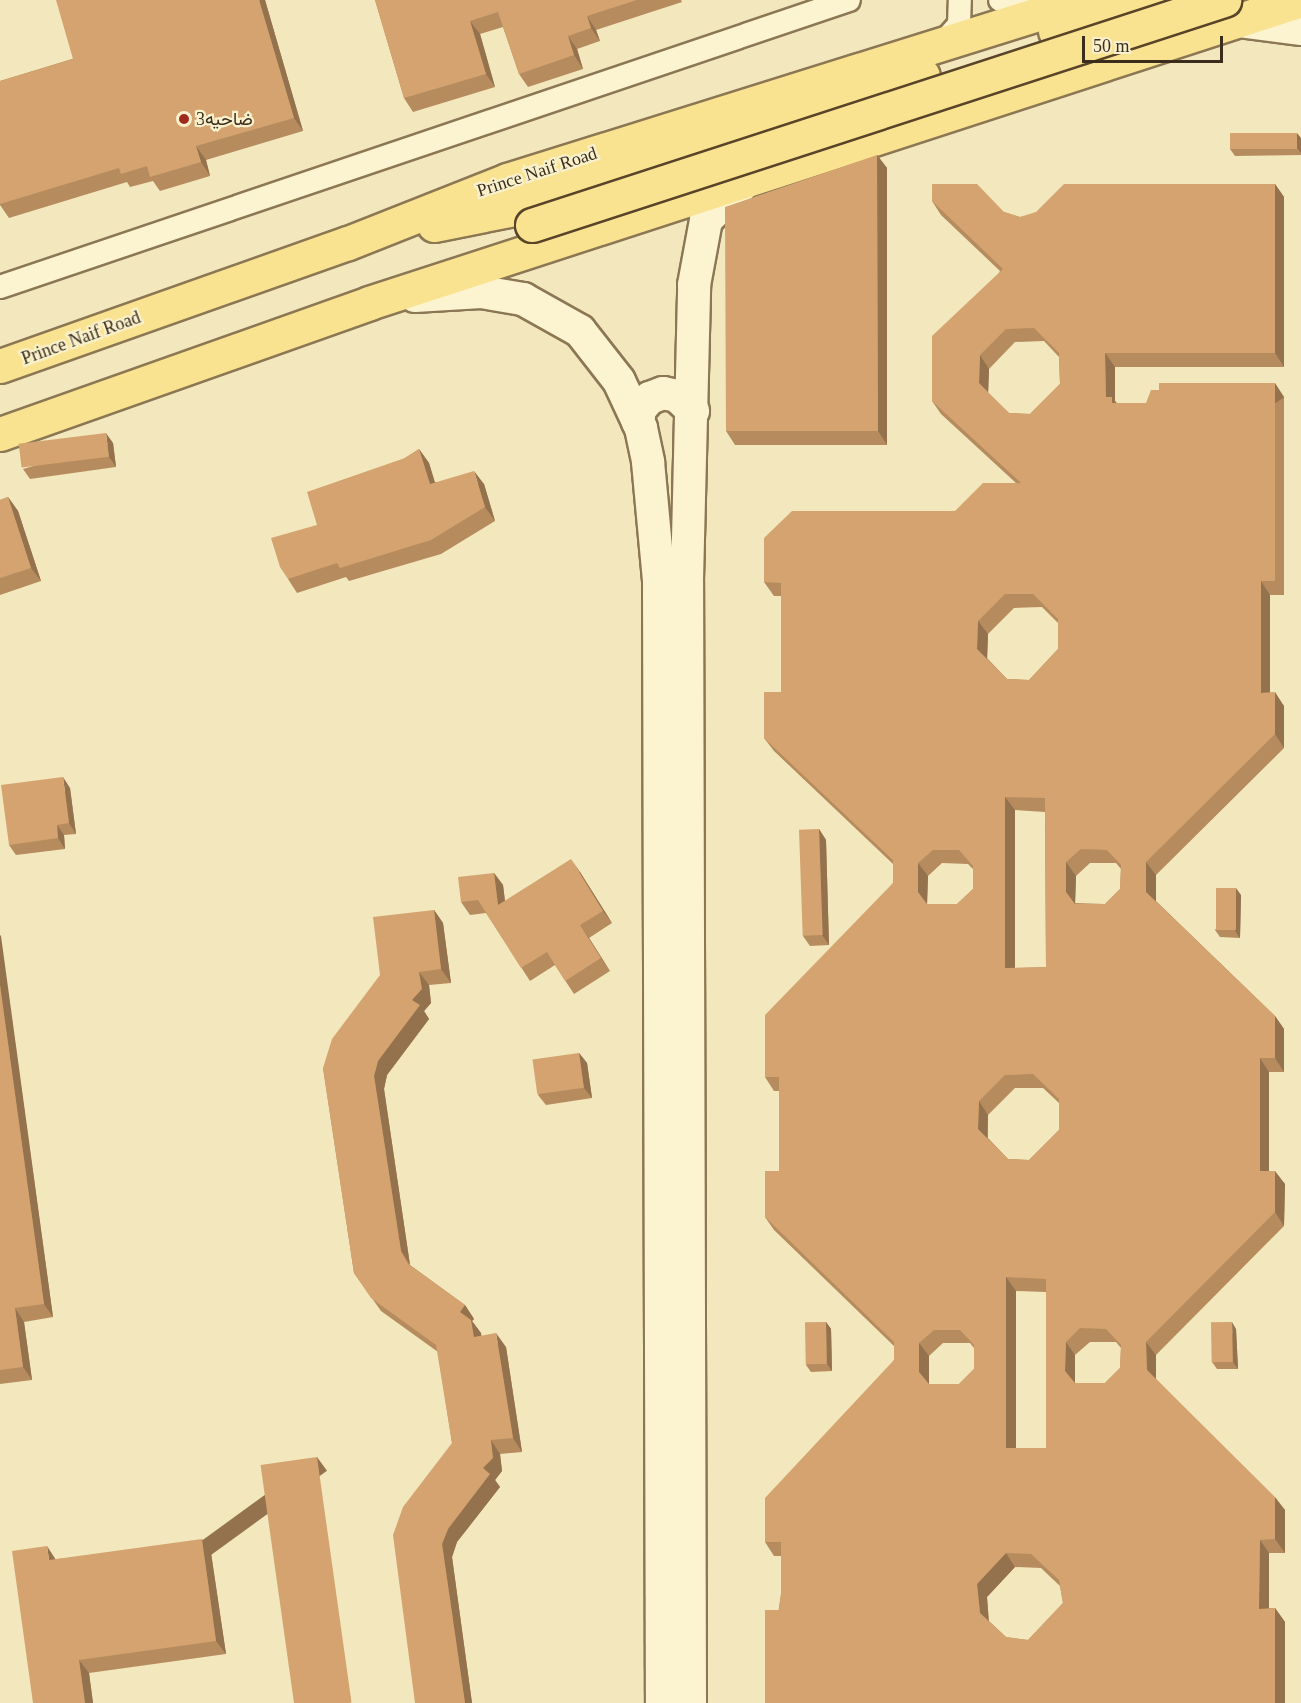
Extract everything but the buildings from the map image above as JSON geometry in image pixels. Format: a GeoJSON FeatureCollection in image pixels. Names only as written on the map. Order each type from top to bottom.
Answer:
{"type":"FeatureCollection","features":[{"type":"Feature","properties":{"kind":"main road","name":"Prince Naif Road"},"geometry":{"type":"LineString","coordinates":[[0,366],[348,243],[507,180],[939,47],[1082,0]]}},
{"type":"Feature","properties":{"kind":"main road"},"geometry":{"type":"LineString","coordinates":[[369,303],[528,216],[1150,0]]}},
{"type":"Feature","properties":{"kind":"main road"},"geometry":{"type":"LineString","coordinates":[[1171,44],[1211,17],[1209,0]]}},
{"type":"Feature","properties":{"kind":"main road"},"geometry":{"type":"LineString","coordinates":[[348,243],[528,216],[1231,10],[1301,0]]}},
{"type":"Feature","properties":{"kind":"main road"},"geometry":{"type":"LineString","coordinates":[[0,434],[369,303],[1171,44],[1231,10]]}},
{"type":"Feature","properties":{"kind":"street"},"geometry":{"type":"LineString","coordinates":[[0,287],[849,0]]}},
{"type":"Feature","properties":{"kind":"street"},"geometry":{"type":"LineString","coordinates":[[939,47],[959,24],[960,0]]}},
{"type":"Feature","properties":{"kind":"street"},"geometry":{"type":"LineString","coordinates":[[1000,0],[1016,9],[1043,12]]}},
{"type":"Feature","properties":{"kind":"street"},"geometry":{"type":"LineString","coordinates":[[1231,10],[1301,29]]}},
{"type":"Feature","properties":{"kind":"street"},"geometry":{"type":"LineString","coordinates":[[690,1703],[687,580],[693,411],[694,285],[706,220],[746,181]]}},
{"type":"Feature","properties":{"kind":"street"},"geometry":{"type":"LineString","coordinates":[[369,303],[441,292],[481,292],[523,298],[580,331],[619,381],[638,422],[648,462],[659,581],[662,1703]]}},
{"type":"Feature","properties":{"kind":"street"},"geometry":{"type":"LineString","coordinates":[[638,422],[640,409],[650,398],[663,393],[677,396],[693,411]]}},
{"type":"Feature","properties":{"kind":"place","name":"ضاحيه3"},"geometry":{"type":"Point","coordinates":[184,119]}}]}
